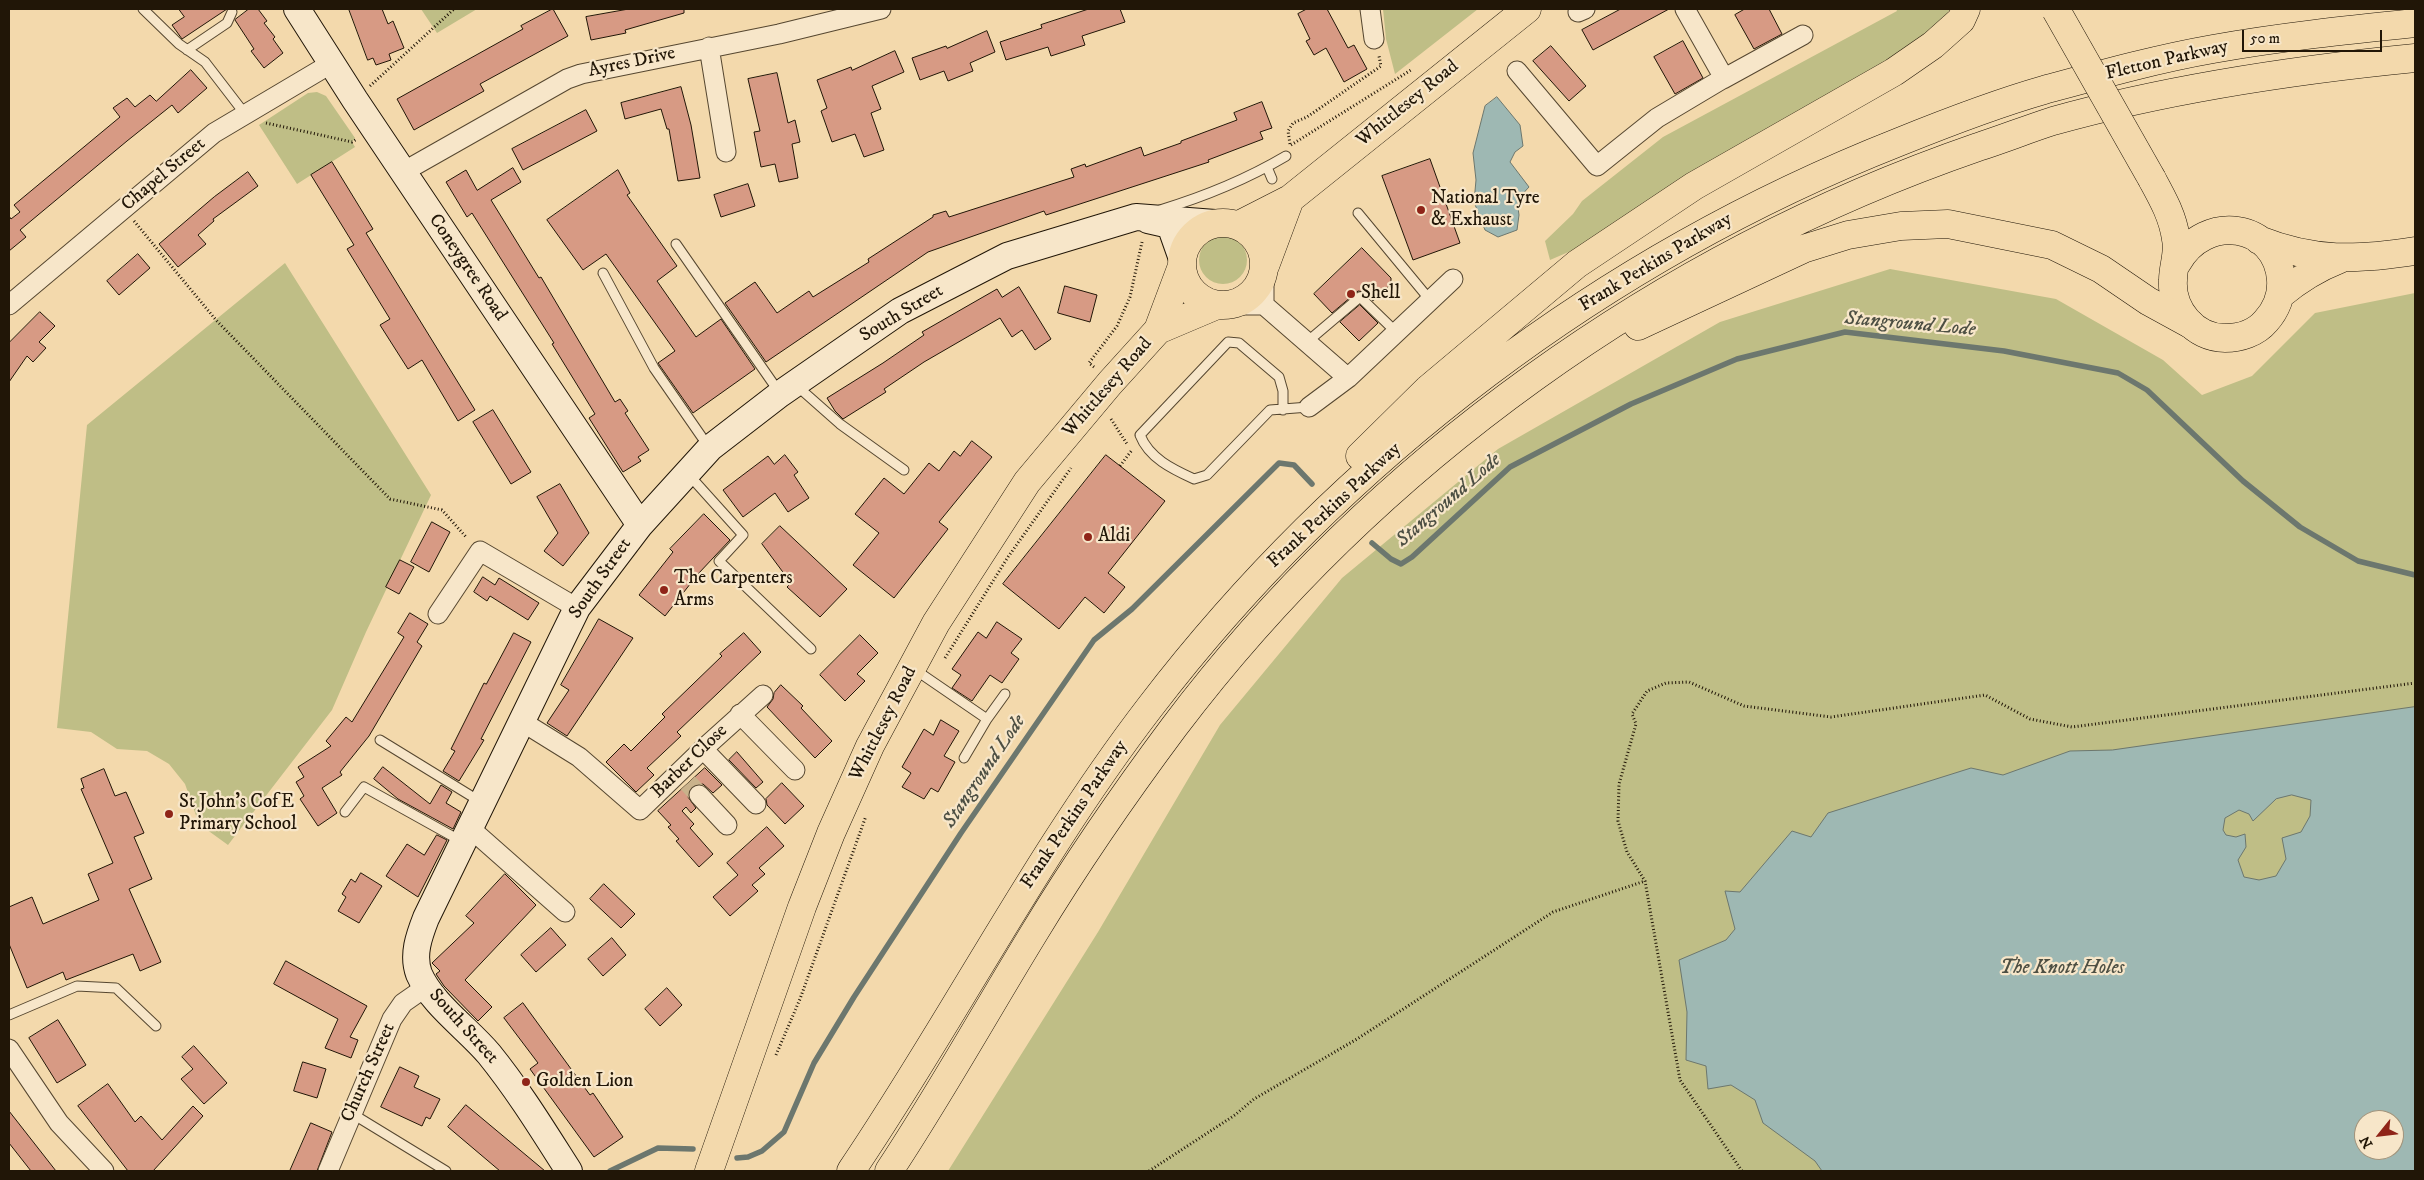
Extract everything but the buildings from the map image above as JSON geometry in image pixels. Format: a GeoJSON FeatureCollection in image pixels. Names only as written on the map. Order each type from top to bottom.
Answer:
{"type":"FeatureCollection","features":[{"type":"Feature","properties":{"kind":"main road","name":"Whittlesey Road"},"geometry":{"type":"LineString","coordinates":[[1227,224],[1281,189],[1526,9]]}},
{"type":"Feature","properties":{"kind":"main road"},"geometry":{"type":"LineString","coordinates":[[1322,513],[1362,454],[1388,428],[1428,389],[1577,264],[1694,186],[1894,72],[1933,45],[1961,20],[1966,9]]}},
{"type":"Feature","properties":{"kind":"main road"},"geometry":{"type":"LineString","coordinates":[[2055,10],[2158,190],[2172,219],[2176,234],[2173,296],[2180,311],[2190,324]]}},
{"type":"Feature","properties":{"kind":"main road","name":"Fletton Parkway"},"geometry":{"type":"LineString","coordinates":[[2039,92],[2208,50],[2309,34],[2415,23]]}},
{"type":"Feature","properties":{"kind":"main road","name":"Fletton Parkway"},"geometry":{"type":"LineString","coordinates":[[2052,122],[2216,83],[2314,68],[2415,58]]}},
{"type":"Feature","properties":{"kind":"main road","name":"Frank Perkins Parkway"},"geometry":{"type":"LineString","coordinates":[[850,1171],[893,1109],[1011,911],[1086,794],[1150,707],[1207,637],[1322,513],[1447,404],[1604,290],[1748,208],[1832,168],[1932,129],[2039,92]]}},
{"type":"Feature","properties":{"kind":"main road","name":"Frank Perkins Parkway"},"geometry":{"type":"LineString","coordinates":[[889,1171],[921,1122],[1036,930],[1110,815],[1175,726],[1229,657],[1305,576],[1363,519],[1466,429],[1549,367],[1698,273],[1837,202],[1943,159],[2052,122]]}},
{"type":"Feature","properties":{"kind":"main road"},"geometry":{"type":"LineString","coordinates":[[1265,269],[1264,254],[1258,241],[1250,232],[1227,224],[1203,228],[1193,236],[1186,247],[1182,263],[1185,280],[1193,292],[1204,300],[1221,305],[1239,302],[1251,295],[1259,284],[1265,269],[1281,189]]}},
{"type":"Feature","properties":{"kind":"main road"},"geometry":{"type":"LineString","coordinates":[[2158,190],[2176,215],[2193,226],[2212,232]]}},
{"type":"Feature","properties":{"kind":"main road"},"geometry":{"type":"LineString","coordinates":[[1549,367],[1747,277],[1803,249],[1848,236],[1901,226],[1948,224],[2052,244],[2101,269],[2148,301],[2204,333],[2219,338],[2236,338],[2251,333],[2270,316],[2280,294],[2281,279],[2277,264],[2269,250],[2258,239]]}},
{"type":"Feature","properties":{"kind":"main road"},"geometry":{"type":"LineString","coordinates":[[2176,262],[2191,243],[2212,232],[2228,229],[2243,232],[2295,253],[2314,257],[2344,258],[2415,251]]}},
{"type":"Feature","properties":{"kind":"main road"},"geometry":{"type":"LineString","coordinates":[[2280,294],[2299,279],[2321,266],[2344,258]]}},
{"type":"Feature","properties":{"kind":"main road","name":"Whittlesey Road"},"geometry":{"type":"LineString","coordinates":[[709,1171],[802,907],[831,833],[870,746],[922,675],[936,623],[1027,482],[1110,383],[1158,330],[1182,263]]}},
{"type":"Feature","properties":{"kind":"main road","name":"Whittlesey Road"},"geometry":{"type":"LineString","coordinates":[[1158,330],[1221,305]]}},
{"type":"Feature","properties":{"kind":"street","name":"Coneygree Road"},"geometry":{"type":"LineString","coordinates":[[297,9],[355,100],[640,525]]}},
{"type":"Feature","properties":{"kind":"street","name":"Ayres Drive"},"geometry":{"type":"LineString","coordinates":[[403,172],[568,79],[595,70],[778,34],[881,9]]}},
{"type":"Feature","properties":{"kind":"street"},"geometry":{"type":"LineString","coordinates":[[1370,9],[1374,38]]}},
{"type":"Feature","properties":{"kind":"street"},"geometry":{"type":"LineString","coordinates":[[1685,9],[1723,79]]}},
{"type":"Feature","properties":{"kind":"street"},"geometry":{"type":"LineString","coordinates":[[1517,71],[1597,166],[1657,118],[1803,35]]}},
{"type":"Feature","properties":{"kind":"street"},"geometry":{"type":"LineString","coordinates":[[709,47],[726,152]]}},
{"type":"Feature","properties":{"kind":"street","name":"Chapel Street"},"geometry":{"type":"LineString","coordinates":[[9,305],[18,295],[214,133],[253,118],[332,63]]}},
{"type":"Feature","properties":{"kind":"street","name":"South Street"},"geometry":{"type":"LineString","coordinates":[[1136,217],[1170,225],[1182,263]]}},
{"type":"Feature","properties":{"kind":"street","name":"South Street"},"geometry":{"type":"LineString","coordinates":[[569,1171],[522,1098],[489,1054],[426,986],[416,962],[420,932],[577,608],[640,525],[710,448],[788,389],[900,311],[1006,256],[1136,217],[1227,224]]}},
{"type":"Feature","properties":{"kind":"street"},"geometry":{"type":"LineString","coordinates":[[1264,305],[1265,269]]}},
{"type":"Feature","properties":{"kind":"street"},"geometry":{"type":"LineString","coordinates":[[1309,407],[1348,378],[1453,279]]}},
{"type":"Feature","properties":{"kind":"street"},"geometry":{"type":"LineString","coordinates":[[1221,305],[1264,305],[1348,378]]}},
{"type":"Feature","properties":{"kind":"street"},"geometry":{"type":"LineString","coordinates":[[438,614],[480,551],[577,608]]}},
{"type":"Feature","properties":{"kind":"street","name":"Barber Close"},"geometry":{"type":"LineString","coordinates":[[521,721],[579,757],[640,810],[689,784],[703,749],[763,695]]}},
{"type":"Feature","properties":{"kind":"street","name":"Barber Close"},"geometry":{"type":"LineString","coordinates":[[740,714],[795,770]]}},
{"type":"Feature","properties":{"kind":"street"},"geometry":{"type":"LineString","coordinates":[[703,749],[756,804]]}},
{"type":"Feature","properties":{"kind":"street"},"geometry":{"type":"LineString","coordinates":[[689,784],[727,825]]}},
{"type":"Feature","properties":{"kind":"street"},"geometry":{"type":"LineString","coordinates":[[467,836],[565,912]]}},
{"type":"Feature","properties":{"kind":"street","name":"Church Street"},"geometry":{"type":"LineString","coordinates":[[328,1171],[392,1019],[403,1003],[426,986]]}},
{"type":"Feature","properties":{"kind":"street"},"geometry":{"type":"LineString","coordinates":[[9,1049],[60,1123],[104,1171]]}},
{"type":"Feature","properties":{"kind":"lane"},"geometry":{"type":"LineString","coordinates":[[143,9],[187,50],[206,62],[253,118]]}},
{"type":"Feature","properties":{"kind":"lane"},"geometry":{"type":"LineString","coordinates":[[187,50],[227,23],[232,12]]}},
{"type":"Feature","properties":{"kind":"lane"},"geometry":{"type":"LineString","coordinates":[[1136,217],[1182,203],[1267,167],[1285,151]]}},
{"type":"Feature","properties":{"kind":"lane"},"geometry":{"type":"LineString","coordinates":[[1267,167],[1281,189]]}},
{"type":"Feature","properties":{"kind":"lane"},"geometry":{"type":"LineString","coordinates":[[1358,213],[1430,300]]}},
{"type":"Feature","properties":{"kind":"lane"},"geometry":{"type":"LineString","coordinates":[[676,244],[788,389],[904,470]]}},
{"type":"Feature","properties":{"kind":"lane"},"geometry":{"type":"LineString","coordinates":[[603,273],[654,368],[710,448]]}},
{"type":"Feature","properties":{"kind":"lane"},"geometry":{"type":"LineString","coordinates":[[1307,342],[1360,297],[1396,332]]}},
{"type":"Feature","properties":{"kind":"lane"},"geometry":{"type":"LineString","coordinates":[[1284,410],[1283,391],[1279,377],[1240,343],[1228,342],[1140,435],[1145,447],[1171,469],[1194,479],[1207,475],[1270,410],[1284,410],[1309,407]]}},
{"type":"Feature","properties":{"kind":"lane"},"geometry":{"type":"LineString","coordinates":[[687,473],[743,534],[719,561],[811,649]]}},
{"type":"Feature","properties":{"kind":"lane"},"geometry":{"type":"LineString","coordinates":[[922,675],[987,719]]}},
{"type":"Feature","properties":{"kind":"lane"},"geometry":{"type":"LineString","coordinates":[[964,758],[987,719],[1005,694]]}},
{"type":"Feature","properties":{"kind":"lane"},"geometry":{"type":"LineString","coordinates":[[380,740],[483,803]]}},
{"type":"Feature","properties":{"kind":"lane"},"geometry":{"type":"LineString","coordinates":[[345,812],[364,787],[467,836]]}},
{"type":"Feature","properties":{"kind":"lane"},"geometry":{"type":"LineString","coordinates":[[9,1015],[77,986],[116,988],[156,1026]]}},
{"type":"Feature","properties":{"kind":"lane"},"geometry":{"type":"LineString","coordinates":[[351,1114],[446,1171]]}},
{"type":"Feature","properties":{"kind":"path"},"geometry":{"type":"LineString","coordinates":[[355,100],[454,9]]}},
{"type":"Feature","properties":{"kind":"path"},"geometry":{"type":"LineString","coordinates":[[1290,145],[1288,132],[1293,123],[1307,117],[1381,66],[1374,38]]}},
{"type":"Feature","properties":{"kind":"path"},"geometry":{"type":"LineString","coordinates":[[1285,151],[1290,145],[1398,80],[1413,68]]}},
{"type":"Feature","properties":{"kind":"path"},"geometry":{"type":"LineString","coordinates":[[253,118],[352,142],[374,127]]}},
{"type":"Feature","properties":{"kind":"path"},"geometry":{"type":"LineString","coordinates":[[123,209],[216,320],[390,499],[442,510],[480,551]]}},
{"type":"Feature","properties":{"kind":"path"},"geometry":{"type":"LineString","coordinates":[[1110,383],[1089,364],[1117,326],[1130,297],[1139,264],[1144,234],[1136,217]]}},
{"type":"Feature","properties":{"kind":"path"},"geometry":{"type":"LineString","coordinates":[[1105,426],[1116,413]]}},
{"type":"Feature","properties":{"kind":"path"},"geometry":{"type":"LineString","coordinates":[[1111,420],[1132,450]]}},
{"type":"Feature","properties":{"kind":"path"},"geometry":{"type":"LineString","coordinates":[[1120,466],[1132,450],[1145,447]]}},
{"type":"Feature","properties":{"kind":"path"},"geometry":{"type":"LineString","coordinates":[[922,675],[1075,463]]}},
{"type":"Feature","properties":{"kind":"path"},"geometry":{"type":"LineString","coordinates":[[1742,1171],[1680,1080],[1645,881],[1627,852],[1618,821],[1619,784],[1636,724],[1632,714],[1646,692],[1666,684],[1689,682],[1744,706],[1831,717],[1985,695],[2030,719],[2072,727],[2415,683]]}},
{"type":"Feature","properties":{"kind":"path"},"geometry":{"type":"LineString","coordinates":[[774,1061],[800,999],[867,814]]}},
{"type":"Feature","properties":{"kind":"path"},"geometry":{"type":"LineString","coordinates":[[1149,1171],[1235,1115],[1254,1099],[1357,1038],[1553,912],[1645,881]]}},
{"type":"Feature","properties":{"kind":"shaded area"},"geometry":{"type":"Polygon","coordinates":[[[421,9],[477,9],[437,33],[421,9]]]}},
{"type":"Feature","properties":{"kind":"shaded area"},"geometry":{"type":"Polygon","coordinates":[[[1383,9],[1478,9],[1395,74],[1386,39],[1383,9]]]}},
{"type":"Feature","properties":{"kind":"shaded area"},"geometry":{"type":"Polygon","coordinates":[[[1896,9],[1950,9],[1938,24],[1896,56],[1773,125],[1580,247],[1550,260],[1545,241],[1573,214],[1582,201],[1663,137],[1897,11],[1896,9]]]}},
{"type":"Feature","properties":{"kind":"shaded area"},"geometry":{"type":"Polygon","coordinates":[[[317,92],[326,96],[355,138],[352,142],[355,147],[297,184],[259,125],[308,93],[317,92]]]}},
{"type":"Feature","properties":{"kind":"shaded area"},"geometry":{"type":"Polygon","coordinates":[[[1223,236],[1232,238],[1240,243],[1245,251],[1247,260],[1245,269],[1240,277],[1232,282],[1223,284],[1214,282],[1206,277],[1201,269],[1199,260],[1201,251],[1206,243],[1214,238],[1223,236]]]}},
{"type":"Feature","properties":{"kind":"shaded area"},"geometry":{"type":"Polygon","coordinates":[[[285,263],[431,495],[366,632],[332,710],[228,845],[199,824],[185,784],[169,764],[147,751],[117,749],[91,732],[57,728],[87,425],[285,263]]]}},
{"type":"Feature","properties":{"kind":"shaded area"},"geometry":{"type":"Polygon","coordinates":[[[1890,269],[2056,299],[2163,360],[2202,395],[2252,376],[2315,313],[2415,293],[2415,1171],[948,1171],[1098,932],[1220,725],[1342,578],[1498,449],[1720,322],[1890,269]]]}},
{"type":"Feature","properties":{"kind":"water"},"geometry":{"type":"Polygon","coordinates":[[[1497,97],[1520,125],[1523,146],[1515,152],[1510,162],[1529,187],[1517,200],[1519,215],[1517,230],[1498,237],[1485,230],[1474,202],[1476,180],[1473,153],[1485,106],[1497,97]]]}},
{"type":"Feature","properties":{"kind":"water","name":"The Knott Holes"},"geometry":{"type":"Polygon","coordinates":[[[2415,707],[2415,1171],[1822,1171],[1815,1161],[1763,1123],[1755,1100],[1731,1085],[1708,1089],[1706,1066],[1686,1060],[1687,1012],[1679,960],[1726,940],[1735,929],[1725,891],[1740,892],[1792,831],[1811,837],[1828,813],[1971,768],[2003,775],[2070,751],[2112,750],[2415,707]],[[2292,795],[2276,799],[2253,821],[2249,814],[2239,810],[2225,818],[2223,830],[2226,835],[2236,837],[2245,834],[2246,847],[2238,860],[2244,877],[2259,880],[2276,876],[2286,859],[2282,838],[2301,832],[2310,816],[2311,800],[2292,795]]]}},
{"type":"Feature","properties":{"kind":"waterway","name":"Stanground Lode"},"geometry":{"type":"LineString","coordinates":[[1372,543],[1391,559],[1401,564],[1412,557],[1510,467],[1631,404],[1737,359],[1845,332],[2004,351],[2118,373],[2147,390],[2243,481],[2300,527],[2358,561],[2415,575]]}},
{"type":"Feature","properties":{"kind":"waterway","name":"Stanground Lode"},"geometry":{"type":"LineString","coordinates":[[737,1158],[748,1157],[762,1151],[784,1132],[814,1063],[854,997],[961,833],[1094,640],[1132,609],[1279,463],[1294,465],[1312,484]]}},
{"type":"Feature","properties":{"kind":"waterway","name":"Stanground Lode"},"geometry":{"type":"LineString","coordinates":[[610,1171],[658,1148],[693,1149]]}},
{"type":"Feature","properties":{"kind":"tunnel"},"geometry":{"type":"LineString","coordinates":[[688,783],[699,795]]}},
{"type":"Feature","properties":{"kind":"place","name":"National Tyre & Exhaust"},"geometry":{"type":"Point","coordinates":[1421,210]}},
{"type":"Feature","properties":{"kind":"place","name":"Shell"},"geometry":{"type":"Point","coordinates":[1351,294]}},
{"type":"Feature","properties":{"kind":"place","name":"Aldi"},"geometry":{"type":"Point","coordinates":[1088,537]}},
{"type":"Feature","properties":{"kind":"place","name":"The Carpenters Arms"},"geometry":{"type":"Point","coordinates":[664,590]}},
{"type":"Feature","properties":{"kind":"place","name":"St John's CofE Primary School"},"geometry":{"type":"Point","coordinates":[169,814]}},
{"type":"Feature","properties":{"kind":"place","name":"Golden Lion"},"geometry":{"type":"Point","coordinates":[526,1082]}}]}
